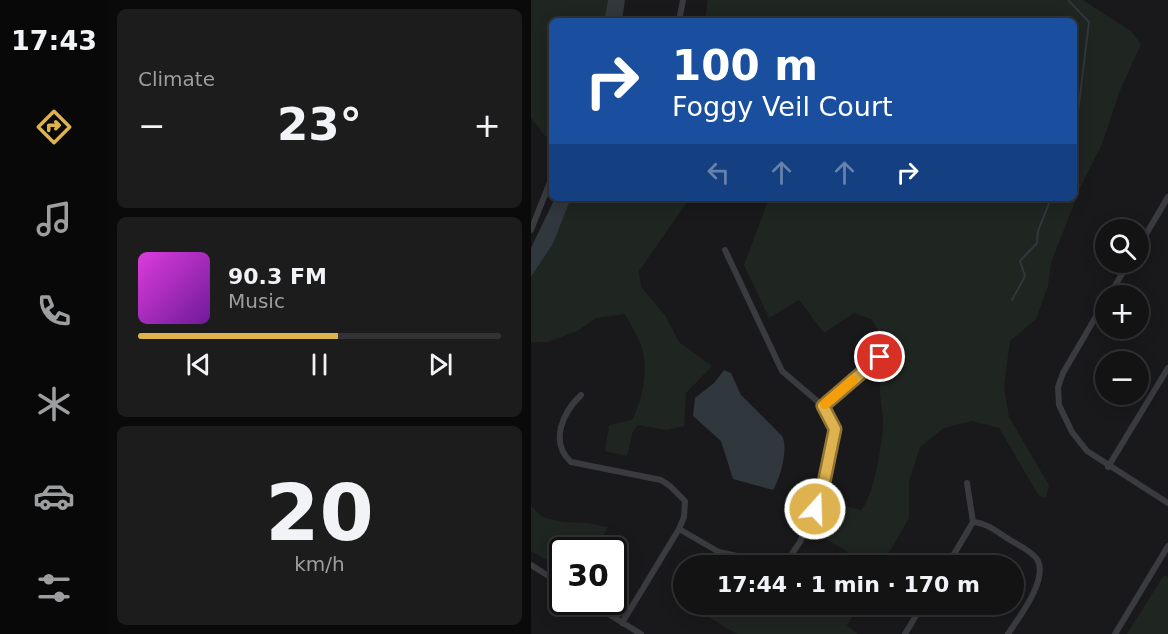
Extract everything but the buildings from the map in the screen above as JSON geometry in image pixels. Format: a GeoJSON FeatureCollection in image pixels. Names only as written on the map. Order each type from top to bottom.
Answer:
{"type":"FeatureCollection","features":[{"type":"Feature","properties":{"kind":"street"},"geometry":{"type":"LineString","coordinates":[[680,18],[683,0]]}},
{"type":"Feature","properties":{"kind":"street"},"geometry":{"type":"LineString","coordinates":[[531,230],[549,185]]}},
{"type":"Feature","properties":{"kind":"street"},"geometry":{"type":"LineString","coordinates":[[1149,229],[1168,197]]}},
{"type":"Feature","properties":{"kind":"street"},"geometry":{"type":"LineString","coordinates":[[679,529],[719,552],[770,563],[789,558],[800,542],[822,492],[835,429],[823,406],[782,371],[725,250]]}},
{"type":"Feature","properties":{"kind":"street"},"geometry":{"type":"LineString","coordinates":[[1095,318],[1063,373],[1058,387],[1062,412],[1079,444],[1108,467],[1168,503]]}},
{"type":"Feature","properties":{"kind":"street"},"geometry":{"type":"LineString","coordinates":[[823,406],[880,357]]}},
{"type":"Feature","properties":{"kind":"street"},"geometry":{"type":"LineString","coordinates":[[1108,467],[1168,368]]}},
{"type":"Feature","properties":{"kind":"street"},"geometry":{"type":"LineString","coordinates":[[581,395],[571,405],[563,421],[559,443],[564,455],[571,462],[654,478],[670,486],[685,501],[679,529],[622,622]]}},
{"type":"Feature","properties":{"kind":"street"},"geometry":{"type":"LineString","coordinates":[[954,555],[973,522],[967,483]]}},
{"type":"Feature","properties":{"kind":"street"},"geometry":{"type":"LineString","coordinates":[[973,522],[983,524],[1033,555],[1038,561],[1040,572],[1038,585],[1008,634]]}},
{"type":"Feature","properties":{"kind":"street"},"geometry":{"type":"LineString","coordinates":[[1115,634],[1168,546]]}},
{"type":"Feature","properties":{"kind":"street"},"geometry":{"type":"LineString","coordinates":[[531,565],[549,576]]}},
{"type":"Feature","properties":{"kind":"street"},"geometry":{"type":"LineString","coordinates":[[610,615],[641,634]]}},
{"type":"Feature","properties":{"kind":"street"},"geometry":{"type":"LineString","coordinates":[[905,634],[916,615]]}},
{"type":"Feature","properties":{"kind":"shaded area"},"geometry":{"type":"Polygon","coordinates":[[[531,0],[608,0],[605,18],[549,18],[549,137],[545,136],[531,118],[531,0]]]}},
{"type":"Feature","properties":{"kind":"shaded area"},"geometry":{"type":"Polygon","coordinates":[[[608,0],[625,0],[622,18],[605,18],[608,0]]]}},
{"type":"Feature","properties":{"kind":"shaded area"},"geometry":{"type":"Polygon","coordinates":[[[708,0],[1083,0],[1132,32],[1141,44],[1119,93],[1102,144],[1077,196],[1077,18],[705,18],[708,0]]]}},
{"type":"Feature","properties":{"kind":"shaded area"},"geometry":{"type":"Polygon","coordinates":[[[554,201],[570,201],[553,244],[531,277],[531,248],[554,201]]]}},
{"type":"Feature","properties":{"kind":"shaded area"},"geometry":{"type":"Polygon","coordinates":[[[570,201],[688,201],[639,271],[641,287],[665,315],[679,342],[712,366],[686,393],[684,426],[667,430],[638,425],[633,431],[627,456],[605,451],[609,425],[632,420],[644,383],[645,363],[641,345],[625,314],[596,318],[579,330],[548,342],[531,342],[531,277],[553,244],[570,201]]]}},
{"type":"Feature","properties":{"kind":"shaded area"},"geometry":{"type":"Polygon","coordinates":[[[768,201],[1075,201],[1051,263],[1048,286],[1036,319],[1010,341],[1004,387],[1009,417],[1049,485],[1046,498],[1039,496],[999,428],[972,421],[944,428],[920,447],[909,481],[909,518],[888,555],[848,555],[847,551],[814,533],[828,502],[861,510],[870,494],[882,439],[883,419],[880,390],[882,372],[892,367],[895,354],[871,319],[854,313],[824,333],[799,300],[769,318],[744,265],[768,201]]]}},
{"type":"Feature","properties":{"kind":"shaded area"},"geometry":{"type":"Polygon","coordinates":[[[724,370],[731,373],[741,395],[782,436],[784,455],[781,471],[773,490],[733,479],[721,441],[693,416],[695,398],[714,383],[724,370]]]}},
{"type":"Feature","properties":{"kind":"shaded area"},"geometry":{"type":"Polygon","coordinates":[[[531,506],[542,517],[608,527],[602,537],[549,537],[549,561],[531,551],[531,506]]]}},
{"type":"Feature","properties":{"kind":"shaded area"},"geometry":{"type":"Polygon","coordinates":[[[1164,575],[1168,577],[1168,634],[1127,634],[1164,575]]]}},
{"type":"Feature","properties":{"kind":"shaded area"},"geometry":{"type":"Polygon","coordinates":[[[705,615],[853,615],[847,626],[858,634],[737,634],[705,615]]]}},
{"type":"Feature","properties":{"kind":"waterway"},"geometry":{"type":"LineString","coordinates":[[1068,0],[1089,22],[1077,113]]}},
{"type":"Feature","properties":{"kind":"waterway"},"geometry":{"type":"LineString","coordinates":[[1012,300],[1025,276],[1020,261],[1037,243],[1038,231],[1050,201]]}},
{"type":"Feature","properties":{"kind":"slow traffic"},"geometry":{"type":"LineString","coordinates":[[825,404],[853,380]]}},
{"type":"Feature","properties":{"kind":"route"},"geometry":{"type":"LineString","coordinates":[[815,509],[822,492],[835,429],[823,406],[880,357]]}}]}
